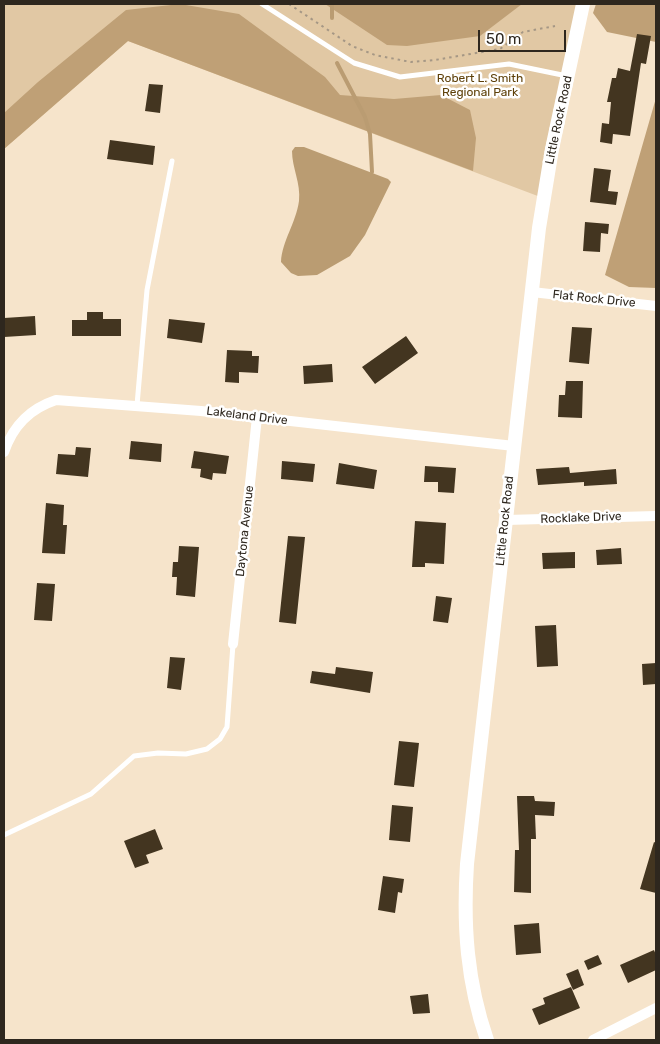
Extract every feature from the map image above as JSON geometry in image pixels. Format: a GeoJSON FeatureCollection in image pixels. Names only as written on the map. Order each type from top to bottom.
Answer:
{"type":"FeatureCollection","features":[{"type":"Feature","properties":{"kind":"main road","name":"Little Rock Road"},"geometry":{"type":"LineString","coordinates":[[487,1040],[473,993],[467,962],[464,904],[467,864],[545,188],[583,4]]}},
{"type":"Feature","properties":{"kind":"street","name":"Flat Rock Drive"},"geometry":{"type":"LineString","coordinates":[[532,292],[656,306]]}},
{"type":"Feature","properties":{"kind":"street","name":"Lakeland Drive"},"geometry":{"type":"LineString","coordinates":[[4,452],[17,426],[28,415],[45,404],[56,400],[137,405],[257,417],[514,446]]}},
{"type":"Feature","properties":{"kind":"street","name":"Daytona Avenue"},"geometry":{"type":"LineString","coordinates":[[233,644],[257,417]]}},
{"type":"Feature","properties":{"kind":"street","name":"Rocklake Drive"},"geometry":{"type":"LineString","coordinates":[[506,520],[656,516]]}},
{"type":"Feature","properties":{"kind":"street"},"geometry":{"type":"LineString","coordinates":[[593,1040],[656,1008]]}},
{"type":"Feature","properties":{"kind":"lane"},"geometry":{"type":"LineString","coordinates":[[262,4],[354,63],[400,77],[509,64],[568,76]]}},
{"type":"Feature","properties":{"kind":"lane"},"geometry":{"type":"LineString","coordinates":[[137,405],[146,298],[172,161]]}},
{"type":"Feature","properties":{"kind":"lane"},"geometry":{"type":"LineString","coordinates":[[4,835],[91,794],[134,756],[158,753],[186,754],[207,749],[220,739],[227,727],[233,644]]}},
{"type":"Feature","properties":{"kind":"path"},"geometry":{"type":"LineString","coordinates":[[289,4],[352,46],[375,55],[411,62],[500,49],[523,32],[554,26]]}},
{"type":"Feature","properties":{"kind":"green space","name":"Robert L. Smith Regional Park"},"geometry":{"type":"Polygon","coordinates":[[[4,4],[583,4],[543,198],[128,41],[4,149],[4,4]]]}},
{"type":"Feature","properties":{"kind":"shaded area"},"geometry":{"type":"Polygon","coordinates":[[[180,4],[239,14],[325,77],[340,95],[394,99],[441,95],[470,110],[476,138],[473,171],[128,41],[4,149],[4,113],[38,82],[126,10],[180,4]]]}},
{"type":"Feature","properties":{"kind":"shaded area"},"geometry":{"type":"Polygon","coordinates":[[[325,4],[522,4],[480,36],[407,46],[387,45],[325,4]]]}},
{"type":"Feature","properties":{"kind":"shaded area"},"geometry":{"type":"Polygon","coordinates":[[[596,4],[656,4],[656,42],[607,32],[593,13],[596,4]]]}},
{"type":"Feature","properties":{"kind":"shaded area"},"geometry":{"type":"Polygon","coordinates":[[[656,98],[656,288],[629,287],[605,275],[656,98]]]}},
{"type":"Feature","properties":{"kind":"shaded area"},"geometry":{"type":"Polygon","coordinates":[[[295,147],[304,147],[388,179],[391,182],[365,235],[350,256],[317,275],[298,276],[291,273],[281,262],[299,201],[299,188],[292,157],[292,151],[295,147]]]}},
{"type":"Feature","properties":{"kind":"building"},"geometry":{"type":"Polygon","coordinates":[[[637,34],[651,36],[646,64],[641,63],[630,136],[613,134],[612,144],[600,142],[602,123],[609,124],[611,102],[607,102],[612,78],[616,78],[618,68],[630,71],[637,34]]]}},
{"type":"Feature","properties":{"kind":"building"},"geometry":{"type":"Polygon","coordinates":[[[149,84],[163,85],[160,113],[145,111],[149,84]]]}},
{"type":"Feature","properties":{"kind":"building"},"geometry":{"type":"Polygon","coordinates":[[[110,140],[155,146],[153,165],[107,159],[110,140]]]}},
{"type":"Feature","properties":{"kind":"building"},"geometry":{"type":"Polygon","coordinates":[[[594,168],[611,170],[608,191],[618,192],[616,205],[590,202],[594,168]]]}},
{"type":"Feature","properties":{"kind":"building"},"geometry":{"type":"Polygon","coordinates":[[[585,222],[609,224],[608,234],[601,233],[600,252],[583,251],[585,222]]]}},
{"type":"Feature","properties":{"kind":"building"},"geometry":{"type":"Polygon","coordinates":[[[87,312],[103,312],[103,319],[121,319],[121,336],[72,336],[72,320],[87,320],[87,312]]]}},
{"type":"Feature","properties":{"kind":"building"},"geometry":{"type":"Polygon","coordinates":[[[35,316],[36,335],[4,337],[4,318],[35,316]]]}},
{"type":"Feature","properties":{"kind":"building"},"geometry":{"type":"Polygon","coordinates":[[[169,319],[205,323],[202,343],[167,338],[169,319]]]}},
{"type":"Feature","properties":{"kind":"building"},"geometry":{"type":"Polygon","coordinates":[[[572,327],[592,328],[589,364],[569,362],[572,327]]]}},
{"type":"Feature","properties":{"kind":"building"},"geometry":{"type":"Polygon","coordinates":[[[406,336],[418,353],[375,384],[362,367],[406,336]]]}},
{"type":"Feature","properties":{"kind":"building"},"geometry":{"type":"Polygon","coordinates":[[[227,350],[252,351],[252,356],[259,356],[258,373],[239,372],[239,383],[225,382],[227,350]]]}},
{"type":"Feature","properties":{"kind":"building"},"geometry":{"type":"Polygon","coordinates":[[[332,364],[333,382],[304,384],[303,366],[332,364]]]}},
{"type":"Feature","properties":{"kind":"building"},"geometry":{"type":"Polygon","coordinates":[[[566,381],[583,381],[582,418],[558,417],[559,395],[565,395],[566,381]]]}},
{"type":"Feature","properties":{"kind":"building"},"geometry":{"type":"Polygon","coordinates":[[[131,441],[162,444],[161,462],[129,459],[131,441]]]}},
{"type":"Feature","properties":{"kind":"building"},"geometry":{"type":"Polygon","coordinates":[[[76,447],[91,448],[88,477],[56,474],[58,454],[75,455],[76,447]]]}},
{"type":"Feature","properties":{"kind":"building"},"geometry":{"type":"Polygon","coordinates":[[[194,451],[229,456],[226,474],[213,473],[212,480],[200,477],[201,469],[191,468],[194,451]]]}},
{"type":"Feature","properties":{"kind":"building"},"geometry":{"type":"Polygon","coordinates":[[[282,461],[315,464],[313,482],[281,479],[282,461]]]}},
{"type":"Feature","properties":{"kind":"building"},"geometry":{"type":"Polygon","coordinates":[[[339,463],[377,470],[374,489],[336,484],[339,463]]]}},
{"type":"Feature","properties":{"kind":"building"},"geometry":{"type":"Polygon","coordinates":[[[425,466],[456,468],[454,493],[438,492],[438,482],[424,482],[425,466]]]}},
{"type":"Feature","properties":{"kind":"building"},"geometry":{"type":"Polygon","coordinates":[[[569,467],[570,473],[616,469],[617,484],[584,486],[584,482],[538,485],[536,469],[569,467]]]}},
{"type":"Feature","properties":{"kind":"building"},"geometry":{"type":"Polygon","coordinates":[[[46,503],[64,505],[63,525],[67,525],[65,554],[42,553],[46,503]]]}},
{"type":"Feature","properties":{"kind":"building"},"geometry":{"type":"Polygon","coordinates":[[[415,521],[446,523],[444,564],[425,563],[425,567],[412,567],[415,521]]]}},
{"type":"Feature","properties":{"kind":"building"},"geometry":{"type":"Polygon","coordinates":[[[288,536],[305,537],[296,624],[279,622],[288,536]]]}},
{"type":"Feature","properties":{"kind":"building"},"geometry":{"type":"Polygon","coordinates":[[[179,546],[199,547],[195,597],[176,595],[177,577],[172,577],[173,562],[178,562],[179,546]]]}},
{"type":"Feature","properties":{"kind":"building"},"geometry":{"type":"Polygon","coordinates":[[[621,548],[622,564],[597,565],[596,550],[621,548]]]}},
{"type":"Feature","properties":{"kind":"building"},"geometry":{"type":"Polygon","coordinates":[[[575,552],[575,568],[543,569],[542,553],[575,552]]]}},
{"type":"Feature","properties":{"kind":"building"},"geometry":{"type":"Polygon","coordinates":[[[37,583],[55,584],[52,621],[34,620],[37,583]]]}},
{"type":"Feature","properties":{"kind":"building"},"geometry":{"type":"Polygon","coordinates":[[[436,596],[452,598],[448,623],[433,621],[436,596]]]}},
{"type":"Feature","properties":{"kind":"building"},"geometry":{"type":"Polygon","coordinates":[[[556,625],[558,666],[537,667],[535,626],[556,625]]]}},
{"type":"Feature","properties":{"kind":"building"},"geometry":{"type":"Polygon","coordinates":[[[170,657],[185,658],[181,690],[167,688],[170,657]]]}},
{"type":"Feature","properties":{"kind":"building"},"geometry":{"type":"Polygon","coordinates":[[[656,663],[656,684],[643,685],[642,664],[656,663]]]}},
{"type":"Feature","properties":{"kind":"building"},"geometry":{"type":"Polygon","coordinates":[[[336,667],[373,672],[370,693],[310,683],[312,671],[335,674],[336,667]]]}},
{"type":"Feature","properties":{"kind":"building"},"geometry":{"type":"Polygon","coordinates":[[[399,741],[419,743],[414,787],[394,785],[399,741]]]}},
{"type":"Feature","properties":{"kind":"building"},"geometry":{"type":"Polygon","coordinates":[[[517,796],[534,796],[535,801],[555,802],[554,816],[535,815],[536,839],[531,839],[531,893],[514,892],[515,850],[519,850],[517,796]]]}},
{"type":"Feature","properties":{"kind":"building"},"geometry":{"type":"Polygon","coordinates":[[[392,805],[413,807],[410,842],[389,840],[392,805]]]}},
{"type":"Feature","properties":{"kind":"building"},"geometry":{"type":"Polygon","coordinates":[[[155,829],[163,849],[146,855],[149,863],[135,868],[124,841],[155,829]]]}},
{"type":"Feature","properties":{"kind":"building"},"geometry":{"type":"Polygon","coordinates":[[[654,842],[656,843],[656,893],[640,889],[654,842]]]}},
{"type":"Feature","properties":{"kind":"building"},"geometry":{"type":"Polygon","coordinates":[[[383,876],[404,879],[402,893],[398,892],[395,913],[378,910],[383,876]]]}},
{"type":"Feature","properties":{"kind":"building"},"geometry":{"type":"Polygon","coordinates":[[[539,923],[541,953],[516,955],[514,925],[539,923]]]}},
{"type":"Feature","properties":{"kind":"building"},"geometry":{"type":"Polygon","coordinates":[[[654,950],[656,970],[628,983],[620,965],[654,950]]]}},
{"type":"Feature","properties":{"kind":"building"},"geometry":{"type":"Polygon","coordinates":[[[598,955],[602,964],[588,970],[584,961],[598,955]]]}},
{"type":"Feature","properties":{"kind":"building"},"geometry":{"type":"Polygon","coordinates":[[[578,969],[584,985],[573,990],[566,974],[578,969]]]}},
{"type":"Feature","properties":{"kind":"building"},"geometry":{"type":"Polygon","coordinates":[[[571,987],[580,1008],[539,1025],[532,1009],[545,1004],[543,998],[571,987]]]}},
{"type":"Feature","properties":{"kind":"building"},"geometry":{"type":"Polygon","coordinates":[[[428,994],[430,1013],[413,1014],[410,996],[428,994]]]}},
{"type":"Feature","properties":{"kind":"waterway"},"geometry":{"type":"LineString","coordinates":[[332,4],[332,18]]}},
{"type":"Feature","properties":{"kind":"waterway"},"geometry":{"type":"LineString","coordinates":[[337,63],[365,117],[370,134],[372,172]]}}]}
